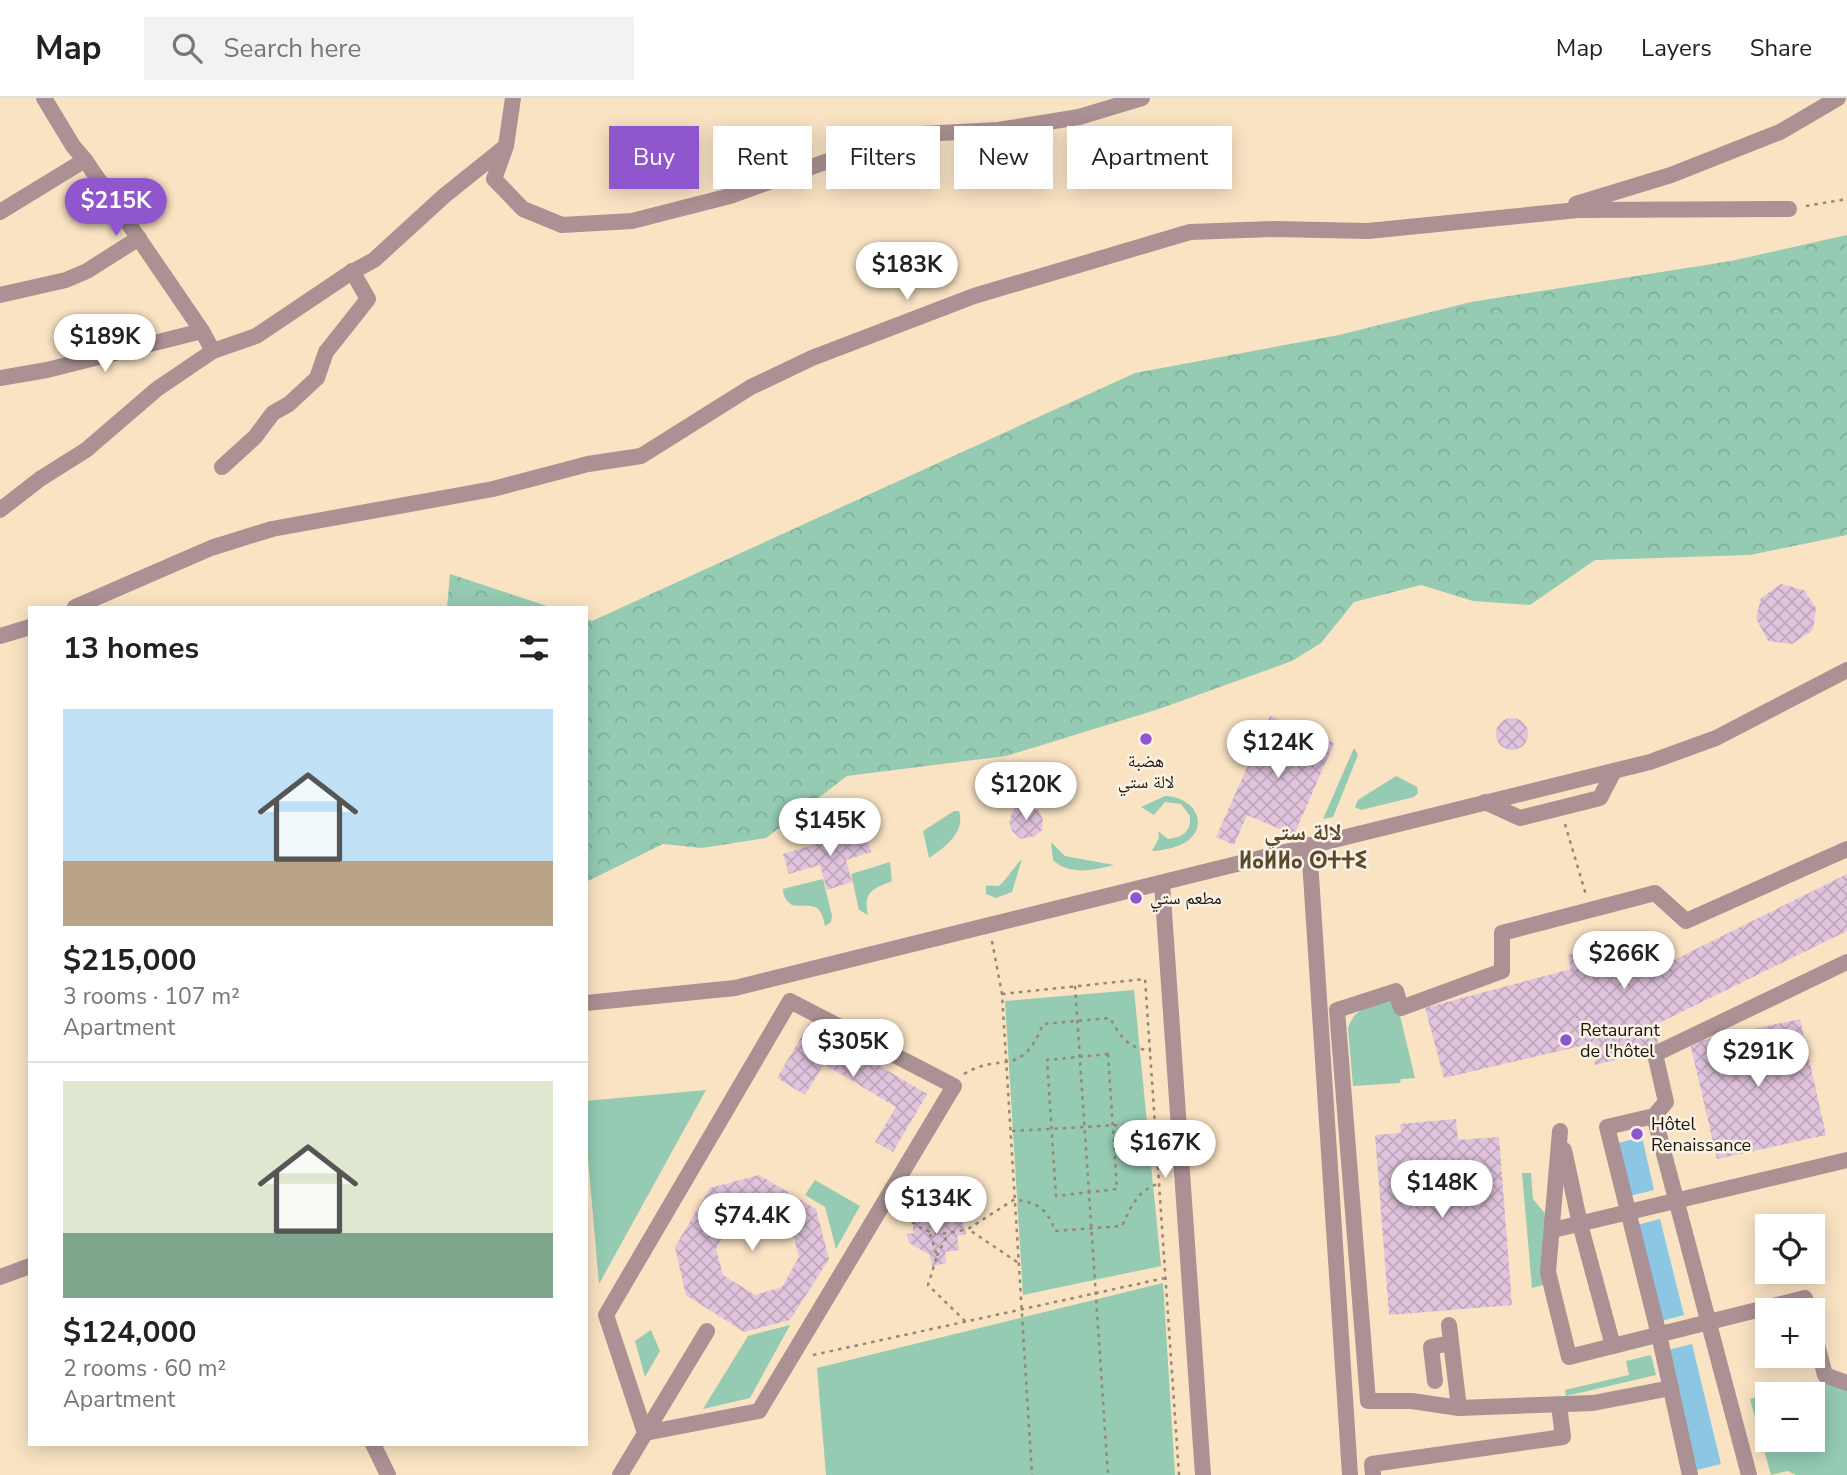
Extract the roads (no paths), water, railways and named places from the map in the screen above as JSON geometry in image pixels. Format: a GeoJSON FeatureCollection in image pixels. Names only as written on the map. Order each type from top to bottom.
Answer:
{"type":"FeatureCollection","features":[{"type":"Feature","properties":{"kind":"street"},"geometry":{"type":"LineString","coordinates":[[44,98],[73,146],[202,331],[213,351]]}},
{"type":"Feature","properties":{"kind":"street"},"geometry":{"type":"LineString","coordinates":[[513,98],[506,146],[494,179],[523,209],[562,225],[632,221],[730,196],[901,135],[998,130],[1079,117],[1142,98]]}},
{"type":"Feature","properties":{"kind":"street"},"geometry":{"type":"LineString","coordinates":[[1549,212],[1684,170],[1780,132],[1838,98]]}},
{"type":"Feature","properties":{"kind":"street"},"geometry":{"type":"LineString","coordinates":[[0,510],[40,479],[86,450],[157,389],[213,351],[256,336],[352,271],[374,260],[444,196],[506,146]]}},
{"type":"Feature","properties":{"kind":"street"},"geometry":{"type":"LineString","coordinates":[[0,212],[85,160]]}},
{"type":"Feature","properties":{"kind":"street"},"geometry":{"type":"LineString","coordinates":[[77,606],[211,548],[272,529],[493,489],[588,464],[641,456],[751,387],[812,358],[974,296],[1190,232],[1274,229],[1368,231],[1549,212],[1789,209]]}},
{"type":"Feature","properties":{"kind":"street"},"geometry":{"type":"LineString","coordinates":[[0,295],[66,280],[88,271],[139,239]]}},
{"type":"Feature","properties":{"kind":"street"},"geometry":{"type":"LineString","coordinates":[[222,467],[255,437],[273,413],[289,404],[317,378],[326,352],[368,299],[352,271]]}},
{"type":"Feature","properties":{"kind":"street"},"geometry":{"type":"LineString","coordinates":[[0,378],[47,370],[202,331]]}},
{"type":"Feature","properties":{"kind":"street"},"geometry":{"type":"LineString","coordinates":[[0,636],[28,628]]}},
{"type":"Feature","properties":{"kind":"street"},"geometry":{"type":"LineString","coordinates":[[588,1003],[735,988],[1650,762],[1716,738],[1847,670]]}},
{"type":"Feature","properties":{"kind":"street"},"geometry":{"type":"LineString","coordinates":[[1485,802],[1520,818],[1600,798],[1614,771]]}},
{"type":"Feature","properties":{"kind":"street"},"geometry":{"type":"LineString","coordinates":[[1309,845],[1350,1475]]}},
{"type":"Feature","properties":{"kind":"street"},"geometry":{"type":"LineString","coordinates":[[1671,1388],[1593,1403],[1559,1405],[1459,1408],[1412,1401],[1368,1401],[1337,1010],[1396,991],[1401,1008],[1502,971],[1502,933],[1655,893],[1686,921],[1847,849]]}},
{"type":"Feature","properties":{"kind":"street"},"geometry":{"type":"LineString","coordinates":[[1162,883],[1203,1475]]}},
{"type":"Feature","properties":{"kind":"street"},"geometry":{"type":"LineString","coordinates":[[1690,1475],[1659,1335],[1606,1128],[1654,1116],[1666,1101],[1655,1054],[1846,967]]}},
{"type":"Feature","properties":{"kind":"street"},"geometry":{"type":"LineString","coordinates":[[790,1001],[954,1086],[759,1411],[645,1433],[606,1315],[790,1001]]}},
{"type":"Feature","properties":{"kind":"street"},"geometry":{"type":"LineString","coordinates":[[1654,1116],[1749,1475]]}},
{"type":"Feature","properties":{"kind":"street"},"geometry":{"type":"LineString","coordinates":[[1613,1346],[1580,1224],[1560,1131],[1548,1272],[1569,1357],[1755,1311]]}},
{"type":"Feature","properties":{"kind":"street"},"geometry":{"type":"LineString","coordinates":[[1553,1230],[1676,1203],[1847,1160]]}},
{"type":"Feature","properties":{"kind":"street"},"geometry":{"type":"LineString","coordinates":[[0,1277],[28,1267]]}},
{"type":"Feature","properties":{"kind":"street"},"geometry":{"type":"LineString","coordinates":[[1449,1325],[1459,1408]]}},
{"type":"Feature","properties":{"kind":"street"},"geometry":{"type":"LineString","coordinates":[[620,1475],[707,1331]]}},
{"type":"Feature","properties":{"kind":"street"},"geometry":{"type":"LineString","coordinates":[[1434,1381],[1431,1347],[1451,1343]]}},
{"type":"Feature","properties":{"kind":"street"},"geometry":{"type":"LineString","coordinates":[[1823,1368],[1825,1375],[1847,1383]]}},
{"type":"Feature","properties":{"kind":"street"},"geometry":{"type":"LineString","coordinates":[[1373,1475],[1372,1464],[1563,1437],[1559,1405]]}},
{"type":"Feature","properties":{"kind":"street"},"geometry":{"type":"LineString","coordinates":[[374,1446],[388,1475]]}},
{"type":"Feature","properties":{"kind":"water"},"geometry":{"type":"Polygon","coordinates":[[[1642,1137],[1654,1190],[1630,1196],[1618,1143],[1642,1137]]]}},
{"type":"Feature","properties":{"kind":"water"},"geometry":{"type":"Polygon","coordinates":[[[1660,1219],[1684,1315],[1661,1321],[1637,1225],[1660,1219]]]}},
{"type":"Feature","properties":{"kind":"water"},"geometry":{"type":"Polygon","coordinates":[[[1692,1344],[1721,1464],[1697,1470],[1668,1350],[1692,1344]]]}},
{"type":"Feature","properties":{"kind":"place","name":"هضبة لالة ستي"},"geometry":{"type":"Point","coordinates":[1146,739]}},
{"type":"Feature","properties":{"kind":"place","name":"مطعم ستي"},"geometry":{"type":"Point","coordinates":[1136,898]}},
{"type":"Feature","properties":{"kind":"place","name":"Retaurant de l'hôtel"},"geometry":{"type":"Point","coordinates":[1566,1040]}},
{"type":"Feature","properties":{"kind":"place","name":"Hôtel Renaissance"},"geometry":{"type":"Point","coordinates":[1637,1134]}},
{"type":"Feature","properties":{"kind":"district","name":"لالة ستي ⵍⴰⵍⵍⴰ ⵙⵜⵜⵉ"},"geometry":{"type":"Point","coordinates":[1303,846]}}]}
